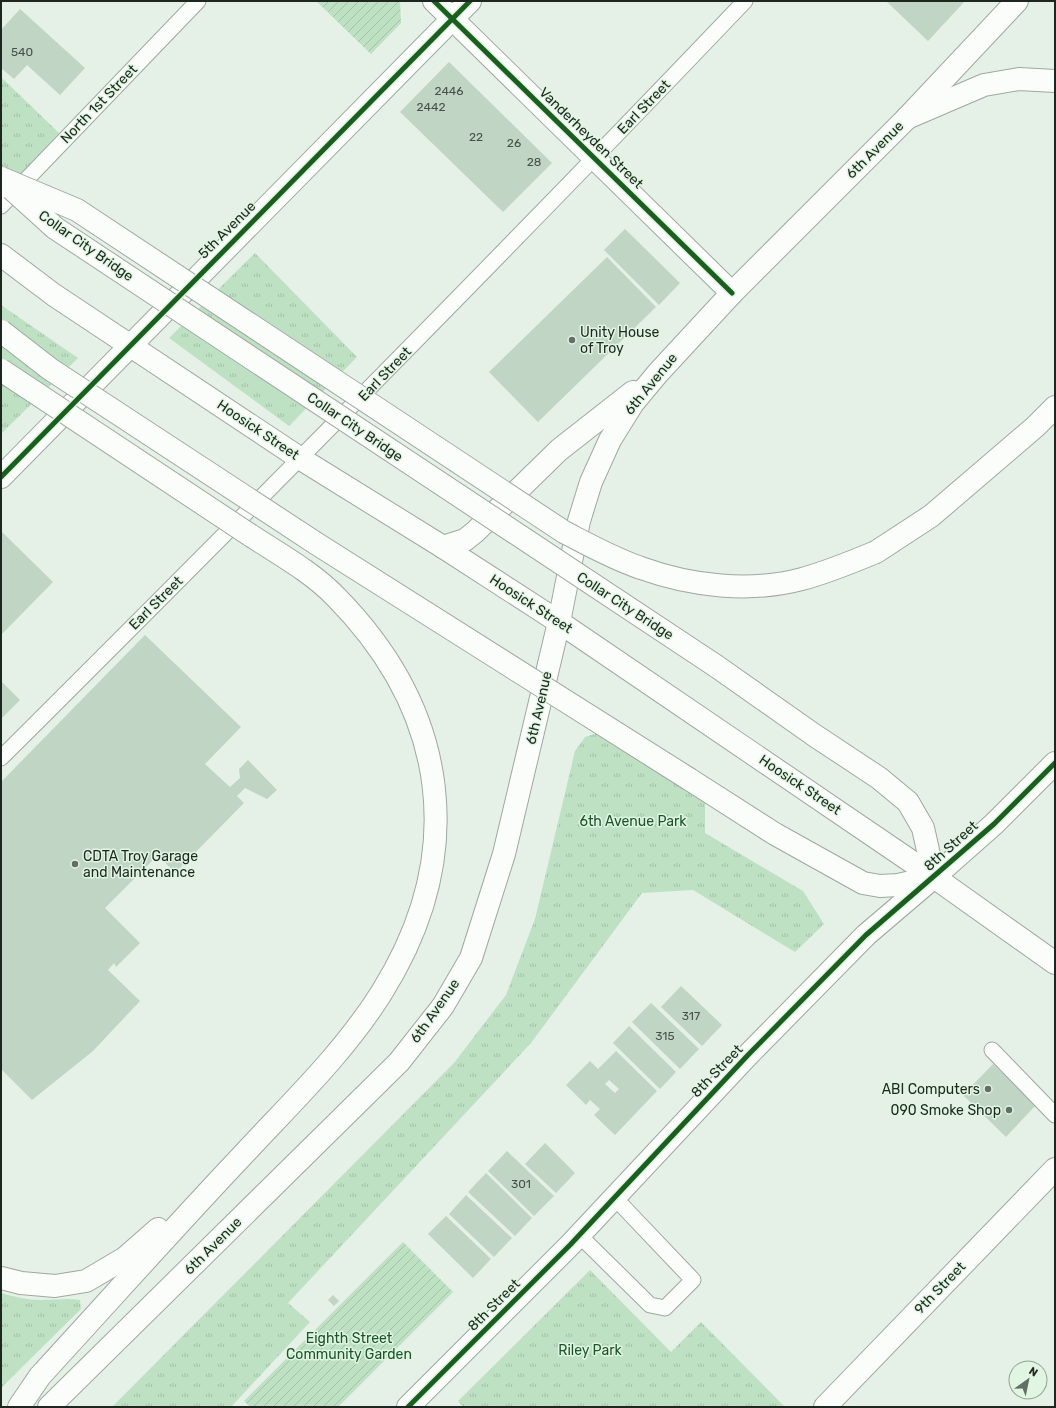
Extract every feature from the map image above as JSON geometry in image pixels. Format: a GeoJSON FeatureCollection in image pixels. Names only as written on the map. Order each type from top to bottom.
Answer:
{"type":"FeatureCollection","features":[{"type":"Feature","properties":{"kind":"main road","name":"Vanderheyden Street"},"geometry":{"type":"LineString","coordinates":[[434,1],[732,293]]}},
{"type":"Feature","properties":{"kind":"main road","name":"5th Avenue"},"geometry":{"type":"LineString","coordinates":[[1,477],[470,1]]}},
{"type":"Feature","properties":{"kind":"main road","name":"6th Avenue"},"geometry":{"type":"LineString","coordinates":[[50,1407],[399,1062],[443,1006],[470,958],[504,854],[559,622],[573,545],[591,482],[610,440],[632,403],[732,293],[907,118],[1017,1]]}},
{"type":"Feature","properties":{"kind":"main road"},"geometry":{"type":"LineString","coordinates":[[907,118],[984,86],[1019,79],[1055,81]]}},
{"type":"Feature","properties":{"kind":"main road"},"geometry":{"type":"LineString","coordinates":[[1,179],[77,210],[564,532],[640,568],[680,580],[721,585],[763,585],[801,579],[838,568],[876,552],[931,516],[1035,427],[1055,407]]}},
{"type":"Feature","properties":{"kind":"main road","name":"Collar City Bridge"},"geometry":{"type":"LineString","coordinates":[[1,179],[56,228],[716,666],[814,735],[879,778],[908,802],[923,828],[934,877]]}},
{"type":"Feature","properties":{"kind":"main road","name":"Hoosick Street"},"geometry":{"type":"LineString","coordinates":[[1,255],[54,295],[301,459],[443,547],[559,622],[934,877],[1055,963]]}},
{"type":"Feature","properties":{"kind":"main road"},"geometry":{"type":"LineString","coordinates":[[1,331],[50,368],[317,544],[775,834],[863,883],[880,886],[898,886],[934,877]]}},
{"type":"Feature","properties":{"kind":"main road"},"geometry":{"type":"LineString","coordinates":[[1,370],[316,579],[339,600],[363,626],[390,663],[402,683],[419,722],[430,758],[436,803],[434,845],[428,886],[415,927],[400,962],[381,994],[321,1071],[40,1376],[19,1407]]}},
{"type":"Feature","properties":{"kind":"main road"},"geometry":{"type":"LineString","coordinates":[[443,547],[465,540],[475,532],[559,450],[658,373]]}},
{"type":"Feature","properties":{"kind":"main road","name":"8th Street"},"geometry":{"type":"LineString","coordinates":[[408,1407],[579,1235],[748,1055],[866,935],[994,824],[1055,762]]}},
{"type":"Feature","properties":{"kind":"main road"},"geometry":{"type":"LineString","coordinates":[[1,1278],[21,1283],[55,1286],[86,1281],[125,1258],[242,1156]]}},
{"type":"Feature","properties":{"kind":"main road","name":"9th Street"},"geometry":{"type":"LineString","coordinates":[[825,1407],[1053,1175]]}},
{"type":"Feature","properties":{"kind":"lane","name":"North 1st Street"},"geometry":{"type":"LineString","coordinates":[[1,206],[198,1]]}},
{"type":"Feature","properties":{"kind":"lane","name":"Earl Street"},"geometry":{"type":"LineString","coordinates":[[1,758],[301,459],[595,159],[745,1]]}},
{"type":"Feature","properties":{"kind":"lane"},"geometry":{"type":"LineString","coordinates":[[992,1050],[1055,1115]]}},
{"type":"Feature","properties":{"kind":"lane"},"geometry":{"type":"LineString","coordinates":[[579,1235],[650,1305],[665,1308],[693,1280],[614,1197]]}},
{"type":"Feature","properties":{"kind":"green space"},"geometry":{"type":"Polygon","coordinates":[[[316,1],[400,1],[401,23],[371,54],[316,1]]]}},
{"type":"Feature","properties":{"kind":"green space"},"geometry":{"type":"Polygon","coordinates":[[[1,77],[59,133],[1,196],[1,77]]]}},
{"type":"Feature","properties":{"kind":"green space"},"geometry":{"type":"Polygon","coordinates":[[[255,253],[357,357],[289,426],[169,338],[255,253]]]}},
{"type":"Feature","properties":{"kind":"green space"},"geometry":{"type":"Polygon","coordinates":[[[238,294],[323,368],[285,411],[200,338],[238,294]]]}},
{"type":"Feature","properties":{"kind":"green space"},"geometry":{"type":"Polygon","coordinates":[[[1,305],[78,358],[1,434],[1,305]]]}},
{"type":"Feature","properties":{"kind":"green space","name":"6th Avenue Park"},"geometry":{"type":"Polygon","coordinates":[[[622,725],[705,777],[705,833],[803,891],[824,924],[795,952],[693,890],[642,893],[531,1043],[288,1303],[310,1322],[231,1407],[112,1407],[454,1063],[506,995],[535,919],[575,751],[585,737],[622,725]]]}},
{"type":"Feature","properties":{"kind":"green space","name":"Eighth Street Community Garden"},"geometry":{"type":"Polygon","coordinates":[[[403,1242],[453,1292],[338,1407],[250,1407],[244,1401],[403,1242]]]}},
{"type":"Feature","properties":{"kind":"green space","name":"Riley Park"},"geometry":{"type":"Polygon","coordinates":[[[590,1270],[671,1352],[701,1322],[785,1407],[463,1407],[458,1401],[590,1270]]]}},
{"type":"Feature","properties":{"kind":"green space"},"geometry":{"type":"Polygon","coordinates":[[[1,1293],[16,1297],[42,1300],[80,1300],[81,1309],[1,1388],[1,1293]]]}},
{"type":"Feature","properties":{"kind":"building"},"geometry":{"type":"Polygon","coordinates":[[[886,1],[965,1],[928,41],[886,1]]]}},
{"type":"Feature","properties":{"kind":"building"},"geometry":{"type":"Polygon","coordinates":[[[20,9],[85,68],[60,95],[27,65],[14,79],[1,68],[1,30],[20,9]]]}},
{"type":"Feature","properties":{"kind":"building"},"geometry":{"type":"Polygon","coordinates":[[[449,62],[552,163],[503,212],[400,112],[449,62]]]}},
{"type":"Feature","properties":{"kind":"building"},"geometry":{"type":"Polygon","coordinates":[[[625,229],[680,283],[659,305],[604,250],[625,229]]]}},
{"type":"Feature","properties":{"kind":"building","name":"Unity House of Troy"},"geometry":{"type":"Polygon","coordinates":[[[607,257],[656,307],[538,422],[489,372],[607,257]]]}},
{"type":"Feature","properties":{"kind":"building"},"geometry":{"type":"Polygon","coordinates":[[[1,531],[53,582],[1,635],[1,531]]]}},
{"type":"Feature","properties":{"kind":"building","name":"CDTA Troy Garage and Maintenance"},"geometry":{"type":"Polygon","coordinates":[[[145,635],[241,727],[205,764],[230,787],[240,778],[239,769],[248,760],[277,790],[267,799],[245,788],[237,796],[244,803],[175,873],[158,855],[105,908],[140,943],[116,967],[114,963],[108,970],[140,1001],[93,1051],[32,1100],[1,1069],[1,782],[145,635]]]}},
{"type":"Feature","properties":{"kind":"building"},"geometry":{"type":"Polygon","coordinates":[[[1,681],[20,700],[1,719],[1,681]]]}},
{"type":"Feature","properties":{"kind":"building"},"geometry":{"type":"Polygon","coordinates":[[[681,986],[722,1025],[702,1046],[661,1007],[681,986]]]}},
{"type":"Feature","properties":{"kind":"building"},"geometry":{"type":"Polygon","coordinates":[[[651,1003],[699,1049],[680,1069],[632,1022],[651,1003]]]}},
{"type":"Feature","properties":{"kind":"building"},"geometry":{"type":"Polygon","coordinates":[[[629,1026],[676,1072],[660,1089],[613,1043],[629,1026]]]}},
{"type":"Feature","properties":{"kind":"building"},"geometry":{"type":"Polygon","coordinates":[[[616,1051],[657,1091],[615,1135],[594,1115],[600,1109],[590,1100],[586,1105],[566,1085],[590,1061],[598,1069],[616,1051]],[[609,1080],[605,1084],[615,1093],[619,1089],[609,1080]]]}},
{"type":"Feature","properties":{"kind":"building"},"geometry":{"type":"Polygon","coordinates":[[[993,1064],[1036,1105],[1006,1137],[963,1095],[993,1064]]]}},
{"type":"Feature","properties":{"kind":"building"},"geometry":{"type":"Polygon","coordinates":[[[545,1143],[575,1173],[556,1193],[525,1164],[545,1143]]]}},
{"type":"Feature","properties":{"kind":"building"},"geometry":{"type":"Polygon","coordinates":[[[507,1151],[554,1196],[534,1216],[488,1171],[507,1151]]]}},
{"type":"Feature","properties":{"kind":"building"},"geometry":{"type":"Polygon","coordinates":[[[486,1173],[532,1218],[515,1236],[468,1192],[486,1173]]]}},
{"type":"Feature","properties":{"kind":"building"},"geometry":{"type":"Polygon","coordinates":[[[466,1195],[512,1238],[494,1257],[449,1214],[466,1195]]]}},
{"type":"Feature","properties":{"kind":"building"},"geometry":{"type":"Polygon","coordinates":[[[446,1216],[491,1259],[473,1278],[428,1234],[446,1216]]]}},
{"type":"Feature","properties":{"kind":"building"},"geometry":{"type":"Polygon","coordinates":[[[333,1295],[339,1301],[334,1306],[328,1300],[333,1295]]]}},
{"type":"Feature","properties":{"kind":"cycle path"},"geometry":{"type":"LineString","coordinates":[[434,1],[732,293]]}},
{"type":"Feature","properties":{"kind":"cycle path"},"geometry":{"type":"LineString","coordinates":[[1,477],[470,1]]}},
{"type":"Feature","properties":{"kind":"cycle path"},"geometry":{"type":"LineString","coordinates":[[408,1407],[570,1245],[748,1055],[866,935],[994,824],[1055,763]]}},
{"type":"Feature","properties":{"kind":"place","name":"Unity House of Troy"},"geometry":{"type":"Point","coordinates":[572,340]}},
{"type":"Feature","properties":{"kind":"place","name":"CDTA Troy Garage and Maintenance"},"geometry":{"type":"Point","coordinates":[75,864]}},
{"type":"Feature","properties":{"kind":"place","name":"ABI Computers"},"geometry":{"type":"Point","coordinates":[988,1089]}},
{"type":"Feature","properties":{"kind":"place","name":"090 Smoke Shop"},"geometry":{"type":"Point","coordinates":[1009,1110]}}]}
